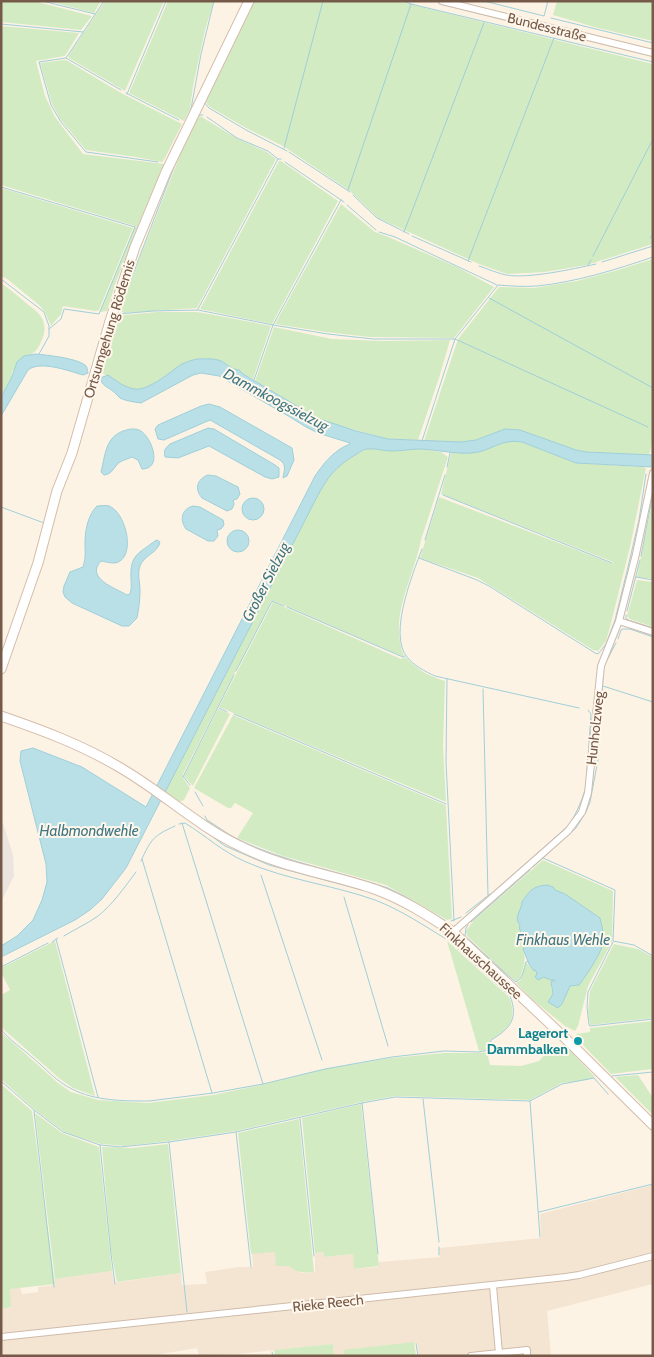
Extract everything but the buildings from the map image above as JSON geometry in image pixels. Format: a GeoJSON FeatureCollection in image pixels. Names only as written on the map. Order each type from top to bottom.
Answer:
{"type":"FeatureCollection","features":[{"type":"Feature","properties":{"kind":"street","name":"Ortsumgehung Rödemis"},"geometry":{"type":"LineString","coordinates":[[1,669],[38,563],[57,491],[72,453],[110,321],[135,247],[166,172],[249,1]]}},
{"type":"Feature","properties":{"kind":"street","name":"Bundesstraße"},"geometry":{"type":"LineString","coordinates":[[442,1],[653,53]]}},
{"type":"Feature","properties":{"kind":"street","name":"Hunholzweg"},"geometry":{"type":"LineString","coordinates":[[453,932],[568,831],[582,812],[588,793],[601,666],[619,621],[636,554],[653,473]]}},
{"type":"Feature","properties":{"kind":"street"},"geometry":{"type":"LineString","coordinates":[[619,621],[653,632]]}},
{"type":"Feature","properties":{"kind":"street","name":"Finkhauschaussee"},"geometry":{"type":"LineString","coordinates":[[1,716],[75,744],[121,767],[200,823],[240,846],[275,861],[378,891],[422,912],[453,932],[653,1125]]}},
{"type":"Feature","properties":{"kind":"street","name":"Rieke Reech"},"geometry":{"type":"LineString","coordinates":[[1,1337],[492,1286],[579,1275],[653,1256]]}},
{"type":"Feature","properties":{"kind":"street"},"geometry":{"type":"LineString","coordinates":[[492,1286],[499,1353]]}},
{"type":"Feature","properties":{"kind":"street"},"geometry":{"type":"LineString","coordinates":[[471,1356],[527,1350],[527,1356]]}},
{"type":"Feature","properties":{"kind":"shaded area"},"geometry":{"type":"Polygon","coordinates":[[[1,817],[13,855],[14,876],[1,902],[1,817]]]}},
{"type":"Feature","properties":{"kind":"shaded area"},"geometry":{"type":"Polygon","coordinates":[[[653,1185],[653,1284],[547,1311],[551,1356],[419,1356],[417,1342],[343,1351],[344,1356],[334,1356],[333,1344],[238,1354],[199,1355],[197,1348],[149,1356],[1,1356],[1,1309],[11,1307],[9,1289],[20,1287],[22,1294],[38,1292],[38,1287],[55,1285],[55,1279],[112,1271],[114,1283],[181,1273],[182,1285],[205,1284],[207,1283],[205,1272],[253,1267],[252,1253],[275,1252],[292,1269],[302,1273],[315,1272],[315,1253],[323,1252],[324,1257],[353,1254],[355,1269],[378,1267],[379,1262],[440,1257],[439,1248],[541,1238],[540,1214],[653,1185]]]}},
{"type":"Feature","properties":{"kind":"green space"},"geometry":{"type":"Polygon","coordinates":[[[1,1],[34,1],[92,16],[81,30],[1,22],[1,1]]]}},
{"type":"Feature","properties":{"kind":"green space"},"geometry":{"type":"Polygon","coordinates":[[[48,1],[101,1],[94,13],[48,1]]]}},
{"type":"Feature","properties":{"kind":"green space"},"geometry":{"type":"Polygon","coordinates":[[[105,1],[164,1],[125,91],[68,56],[105,1]]]}},
{"type":"Feature","properties":{"kind":"green space"},"geometry":{"type":"Polygon","coordinates":[[[168,1],[214,1],[205,30],[190,109],[184,121],[129,93],[168,1]]]}},
{"type":"Feature","properties":{"kind":"green space"},"geometry":{"type":"Polygon","coordinates":[[[251,1],[397,1],[653,64],[653,244],[587,265],[545,272],[507,274],[479,264],[378,218],[350,191],[283,146],[246,128],[210,107],[204,100],[251,1]]]}},
{"type":"Feature","properties":{"kind":"green space"},"geometry":{"type":"Polygon","coordinates":[[[557,1],[653,1],[653,41],[553,15],[557,1]]]}},
{"type":"Feature","properties":{"kind":"green space"},"geometry":{"type":"Polygon","coordinates":[[[1,26],[79,33],[65,56],[36,61],[45,96],[55,117],[83,154],[164,164],[116,282],[107,311],[100,312],[135,226],[1,185],[1,26]]]}},
{"type":"Feature","properties":{"kind":"green space"},"geometry":{"type":"Polygon","coordinates":[[[66,60],[121,93],[182,124],[162,162],[86,150],[60,119],[52,104],[40,63],[66,60]]]}},
{"type":"Feature","properties":{"kind":"green space"},"geometry":{"type":"Polygon","coordinates":[[[200,116],[238,139],[267,152],[276,159],[197,308],[124,313],[120,309],[182,150],[200,116]]]}},
{"type":"Feature","properties":{"kind":"green space"},"geometry":{"type":"Polygon","coordinates":[[[279,161],[338,201],[272,324],[200,309],[279,161]]]}},
{"type":"Feature","properties":{"kind":"green space"},"geometry":{"type":"Polygon","coordinates":[[[1,188],[133,228],[99,310],[63,306],[61,314],[51,326],[45,312],[39,305],[6,278],[1,277],[1,188]]]}},
{"type":"Feature","properties":{"kind":"green space"},"geometry":{"type":"Polygon","coordinates":[[[341,204],[375,232],[457,267],[494,287],[454,338],[369,337],[275,324],[341,204]]]}},
{"type":"Feature","properties":{"kind":"green space"},"geometry":{"type":"Polygon","coordinates":[[[653,259],[653,441],[649,455],[586,452],[520,430],[505,429],[476,440],[461,442],[424,441],[458,339],[499,287],[534,288],[577,281],[653,259]]]}},
{"type":"Feature","properties":{"kind":"green space"},"geometry":{"type":"Polygon","coordinates":[[[1,283],[40,315],[45,329],[38,348],[35,352],[24,356],[12,372],[11,379],[4,392],[1,391],[1,283]]]}},
{"type":"Feature","properties":{"kind":"green space"},"geometry":{"type":"Polygon","coordinates":[[[158,312],[196,312],[271,326],[253,379],[221,361],[210,358],[190,361],[150,386],[135,390],[121,385],[97,370],[113,316],[158,312]]]}},
{"type":"Feature","properties":{"kind":"green space"},"geometry":{"type":"Polygon","coordinates":[[[274,327],[332,339],[383,341],[450,340],[418,440],[388,439],[330,423],[317,418],[255,381],[274,327]]]}},
{"type":"Feature","properties":{"kind":"green space"},"geometry":{"type":"Polygon","coordinates":[[[514,440],[576,463],[646,468],[630,547],[610,627],[606,641],[598,651],[593,650],[478,578],[420,558],[439,497],[613,564],[613,562],[441,494],[451,453],[479,452],[514,440]]]}},
{"type":"Feature","properties":{"kind":"green space"},"geometry":{"type":"Polygon","coordinates":[[[371,448],[389,451],[422,449],[441,452],[448,457],[404,598],[399,627],[400,642],[404,656],[272,600],[182,776],[190,788],[184,800],[179,802],[164,793],[317,497],[336,469],[359,452],[371,448]]]}},
{"type":"Feature","properties":{"kind":"green space"},"geometry":{"type":"Polygon","coordinates":[[[653,498],[653,579],[637,577],[653,498]]]}},
{"type":"Feature","properties":{"kind":"green space"},"geometry":{"type":"Polygon","coordinates":[[[637,580],[653,582],[653,627],[630,619],[627,616],[637,580]]]}},
{"type":"Feature","properties":{"kind":"green space"},"geometry":{"type":"Polygon","coordinates":[[[273,602],[401,659],[405,657],[423,672],[445,681],[443,746],[446,802],[219,707],[273,602]]]}},
{"type":"Feature","properties":{"kind":"green space"},"geometry":{"type":"Polygon","coordinates":[[[218,709],[230,714],[193,786],[184,776],[218,709]]]}},
{"type":"Feature","properties":{"kind":"green space"},"geometry":{"type":"Polygon","coordinates":[[[233,715],[445,805],[452,919],[447,920],[386,885],[283,856],[237,838],[253,813],[235,803],[231,808],[228,808],[194,788],[233,715]]]}},
{"type":"Feature","properties":{"kind":"green space"},"geometry":{"type":"Polygon","coordinates":[[[543,860],[613,891],[612,942],[588,986],[575,1031],[565,1026],[533,1000],[516,983],[520,981],[526,962],[533,970],[536,970],[537,974],[555,980],[551,988],[553,994],[548,1002],[558,1007],[562,1004],[570,986],[578,985],[601,950],[604,933],[600,918],[565,894],[555,890],[535,889],[530,892],[524,899],[517,916],[524,941],[523,950],[525,957],[519,980],[516,981],[467,936],[466,931],[474,920],[543,860]]]}},
{"type":"Feature","properties":{"kind":"green space"},"geometry":{"type":"Polygon","coordinates":[[[55,941],[95,1096],[73,1088],[60,1079],[1,1027],[1,995],[10,990],[1,972],[1,968],[55,941]]]}},
{"type":"Feature","properties":{"kind":"green space"},"geometry":{"type":"Polygon","coordinates":[[[447,941],[509,997],[512,1005],[510,1023],[502,1032],[490,1040],[490,1048],[487,1050],[479,1051],[447,941]]]}},
{"type":"Feature","properties":{"kind":"green space"},"geometry":{"type":"Polygon","coordinates":[[[614,944],[638,949],[653,957],[653,1018],[590,1025],[588,1012],[590,991],[614,944]]]}},
{"type":"Feature","properties":{"kind":"green space"},"geometry":{"type":"Polygon","coordinates":[[[653,1021],[653,1069],[611,1074],[584,1046],[576,1034],[590,1032],[590,1028],[653,1021]]]}},
{"type":"Feature","properties":{"kind":"green space"},"geometry":{"type":"Polygon","coordinates":[[[1,1032],[58,1083],[71,1092],[98,1100],[148,1103],[213,1095],[325,1069],[391,1058],[444,1053],[487,1052],[490,1065],[521,1066],[539,1061],[550,1049],[565,1045],[595,1077],[587,1080],[562,1083],[530,1100],[395,1096],[236,1131],[125,1146],[101,1144],[63,1131],[34,1109],[1,1079],[1,1032]]]}},
{"type":"Feature","properties":{"kind":"green space"},"geometry":{"type":"Polygon","coordinates":[[[638,1075],[653,1098],[653,1115],[615,1077],[638,1075]]]}},
{"type":"Feature","properties":{"kind":"green space"},"geometry":{"type":"Polygon","coordinates":[[[1,1084],[32,1111],[55,1284],[10,1289],[11,1307],[1,1309],[1,1084]]]}},
{"type":"Feature","properties":{"kind":"green space"},"geometry":{"type":"Polygon","coordinates":[[[361,1104],[379,1266],[354,1269],[353,1254],[324,1257],[323,1252],[315,1253],[302,1118],[361,1104]]]}},
{"type":"Feature","properties":{"kind":"green space"},"geometry":{"type":"Polygon","coordinates":[[[35,1113],[62,1133],[99,1147],[112,1271],[55,1279],[35,1113]]]}},
{"type":"Feature","properties":{"kind":"green space"},"geometry":{"type":"Polygon","coordinates":[[[299,1119],[314,1272],[298,1271],[289,1266],[276,1266],[275,1252],[251,1254],[238,1133],[299,1119]]]}},
{"type":"Feature","properties":{"kind":"green space"},"geometry":{"type":"Polygon","coordinates":[[[168,1144],[181,1273],[117,1282],[111,1251],[102,1147],[132,1148],[168,1144]]]}},
{"type":"Feature","properties":{"kind":"green space"},"geometry":{"type":"Polygon","coordinates":[[[414,1342],[416,1356],[344,1356],[343,1350],[414,1342]]]}},
{"type":"Feature","properties":{"kind":"green space"},"geometry":{"type":"Polygon","coordinates":[[[333,1344],[334,1356],[275,1356],[274,1350],[333,1344]]]}},
{"type":"Feature","properties":{"kind":"water"},"geometry":{"type":"Polygon","coordinates":[[[35,354],[75,360],[85,365],[88,373],[83,375],[55,367],[33,367],[28,370],[1,416],[1,397],[11,379],[17,362],[24,356],[35,354]]]}},
{"type":"Feature","properties":{"kind":"water"},"geometry":{"type":"Polygon","coordinates":[[[197,359],[221,361],[317,418],[388,439],[461,442],[476,440],[505,429],[520,430],[586,452],[653,455],[653,467],[576,463],[522,442],[514,441],[501,443],[471,453],[421,449],[391,451],[366,449],[348,459],[328,479],[317,497],[126,868],[102,899],[90,910],[75,920],[1,957],[1,946],[17,936],[33,920],[42,900],[47,882],[46,864],[20,761],[21,751],[33,748],[82,767],[146,807],[315,476],[334,453],[350,444],[306,427],[219,376],[201,373],[193,375],[141,403],[120,398],[104,385],[100,378],[108,375],[128,387],[141,389],[153,384],[182,364],[197,359]]]}},
{"type":"Feature","properties":{"kind":"water"},"geometry":{"type":"Polygon","coordinates":[[[209,404],[220,407],[292,448],[294,460],[287,476],[283,478],[284,466],[280,460],[210,420],[164,440],[158,439],[155,429],[158,425],[209,404]]]}},
{"type":"Feature","properties":{"kind":"water"},"geometry":{"type":"Polygon","coordinates":[[[208,428],[214,429],[275,465],[279,468],[279,477],[272,479],[265,477],[209,446],[178,458],[165,457],[165,450],[170,444],[208,428]]]}},
{"type":"Feature","properties":{"kind":"water"},"geometry":{"type":"Polygon","coordinates":[[[131,429],[139,430],[148,438],[153,451],[154,458],[152,464],[149,468],[142,469],[138,460],[132,457],[120,462],[111,472],[104,475],[101,472],[108,444],[116,434],[131,429]]]}},
{"type":"Feature","properties":{"kind":"water"},"geometry":{"type":"Polygon","coordinates":[[[208,475],[216,476],[238,487],[240,494],[237,499],[233,500],[232,509],[227,511],[202,498],[197,488],[201,479],[208,475]]]}},
{"type":"Feature","properties":{"kind":"water"},"geometry":{"type":"Polygon","coordinates":[[[249,498],[257,498],[264,505],[264,513],[257,520],[249,520],[242,513],[242,505],[249,498]]]}},
{"type":"Feature","properties":{"kind":"water"},"geometry":{"type":"Polygon","coordinates":[[[97,506],[108,506],[115,510],[120,516],[126,532],[127,549],[120,561],[111,563],[101,561],[97,567],[99,577],[109,586],[127,595],[130,594],[131,570],[134,559],[155,541],[160,542],[157,549],[140,566],[138,614],[137,618],[129,626],[122,626],[72,603],[65,597],[63,592],[70,572],[83,567],[86,528],[91,514],[97,506]]]}},
{"type":"Feature","properties":{"kind":"water"},"geometry":{"type":"Polygon","coordinates":[[[193,506],[200,507],[223,520],[224,525],[221,529],[217,530],[218,536],[214,541],[208,541],[186,529],[182,518],[186,509],[193,506]]]}},
{"type":"Feature","properties":{"kind":"water"},"geometry":{"type":"Polygon","coordinates":[[[234,530],[242,530],[249,537],[249,545],[242,552],[234,552],[227,545],[227,537],[234,530]]]}},
{"type":"Feature","properties":{"kind":"water","name":"Finkhaus Wehle"},"geometry":{"type":"Polygon","coordinates":[[[547,885],[565,894],[600,918],[604,936],[601,950],[590,969],[579,985],[570,986],[562,1004],[558,1008],[548,1002],[553,994],[551,982],[555,980],[543,977],[538,980],[535,977],[536,971],[529,964],[523,949],[525,945],[522,943],[524,939],[517,919],[522,902],[529,892],[534,888],[547,885]]]}},
{"type":"Feature","properties":{"kind":"waterway"},"geometry":{"type":"LineString","coordinates":[[42,1],[95,14]]}},
{"type":"Feature","properties":{"kind":"waterway"},"geometry":{"type":"LineString","coordinates":[[104,1],[66,58],[121,90]]}},
{"type":"Feature","properties":{"kind":"waterway"},"geometry":{"type":"LineString","coordinates":[[127,94],[166,1]]}},
{"type":"Feature","properties":{"kind":"waterway"},"geometry":{"type":"LineString","coordinates":[[186,122],[191,109],[201,54],[214,1]]}},
{"type":"Feature","properties":{"kind":"waterway"},"geometry":{"type":"LineString","coordinates":[[284,148],[323,1]]}},
{"type":"Feature","properties":{"kind":"waterway"},"geometry":{"type":"LineString","coordinates":[[348,190],[411,4],[402,1]]}},
{"type":"Feature","properties":{"kind":"waterway"},"geometry":{"type":"LineString","coordinates":[[484,1],[544,16],[548,1]]}},
{"type":"Feature","properties":{"kind":"waterway"},"geometry":{"type":"LineString","coordinates":[[411,4],[653,62]]}},
{"type":"Feature","properties":{"kind":"waterway"},"geometry":{"type":"LineString","coordinates":[[551,18],[653,43]]}},
{"type":"Feature","properties":{"kind":"waterway"},"geometry":{"type":"LineString","coordinates":[[404,232],[484,23]]}},
{"type":"Feature","properties":{"kind":"waterway"},"geometry":{"type":"LineString","coordinates":[[1,24],[83,32]]}},
{"type":"Feature","properties":{"kind":"waterway"},"geometry":{"type":"LineString","coordinates":[[468,261],[554,38]]}},
{"type":"Feature","properties":{"kind":"waterway"},"geometry":{"type":"LineString","coordinates":[[66,58],[39,62],[51,105],[61,122],[86,152],[158,162]]}},
{"type":"Feature","properties":{"kind":"waterway"},"geometry":{"type":"LineString","coordinates":[[126,93],[179,120]]}},
{"type":"Feature","properties":{"kind":"waterway"},"geometry":{"type":"LineString","coordinates":[[204,102],[209,108],[246,130],[287,151]]}},
{"type":"Feature","properties":{"kind":"waterway"},"geometry":{"type":"LineString","coordinates":[[197,117],[203,115]]}},
{"type":"Feature","properties":{"kind":"waterway"},"geometry":{"type":"LineString","coordinates":[[207,117],[237,138],[268,151],[278,159],[281,159]]}},
{"type":"Feature","properties":{"kind":"waterway"},"geometry":{"type":"LineString","coordinates":[[593,256],[653,139]]}},
{"type":"Feature","properties":{"kind":"waterway"},"geometry":{"type":"LineString","coordinates":[[289,152],[350,192]]}},
{"type":"Feature","properties":{"kind":"waterway"},"geometry":{"type":"LineString","coordinates":[[122,314],[120,308],[179,154]]}},
{"type":"Feature","properties":{"kind":"waterway"},"geometry":{"type":"LineString","coordinates":[[198,309],[278,159]]}},
{"type":"Feature","properties":{"kind":"waterway"},"geometry":{"type":"LineString","coordinates":[[285,162],[344,202]]}},
{"type":"Feature","properties":{"kind":"waterway"},"geometry":{"type":"LineString","coordinates":[[1,187],[135,227],[99,314],[64,309],[61,319],[49,329]]}},
{"type":"Feature","properties":{"kind":"waterway"},"geometry":{"type":"LineString","coordinates":[[353,195],[377,218],[409,234]]}},
{"type":"Feature","properties":{"kind":"waterway"},"geometry":{"type":"LineString","coordinates":[[341,200],[273,325],[373,339],[455,339],[648,427]]}},
{"type":"Feature","properties":{"kind":"waterway"},"geometry":{"type":"LineString","coordinates":[[347,205],[376,230]]}},
{"type":"Feature","properties":{"kind":"waterway"},"geometry":{"type":"LineString","coordinates":[[379,232],[395,237],[497,285]]}},
{"type":"Feature","properties":{"kind":"waterway"},"geometry":{"type":"LineString","coordinates":[[650,238],[653,234]]}},
{"type":"Feature","properties":{"kind":"waterway"},"geometry":{"type":"LineString","coordinates":[[412,236],[471,262]]}},
{"type":"Feature","properties":{"kind":"waterway"},"geometry":{"type":"LineString","coordinates":[[602,262],[653,246]]}},
{"type":"Feature","properties":{"kind":"waterway"},"geometry":{"type":"LineString","coordinates":[[422,441],[455,339],[498,285],[532,286],[566,282],[610,271],[653,257]]}},
{"type":"Feature","properties":{"kind":"waterway"},"geometry":{"type":"LineString","coordinates":[[588,265],[591,260]]}},
{"type":"Feature","properties":{"kind":"waterway"},"geometry":{"type":"LineString","coordinates":[[479,266],[503,274],[526,276],[596,264]]}},
{"type":"Feature","properties":{"kind":"waterway"},"geometry":{"type":"LineString","coordinates":[[1,279],[44,312],[49,326],[49,336],[39,354]]}},
{"type":"Feature","properties":{"kind":"waterway"},"geometry":{"type":"LineString","coordinates":[[489,298],[653,388]]}},
{"type":"Feature","properties":{"kind":"waterway","name":"Dammkoogssielzug"},"geometry":{"type":"LineString","coordinates":[[118,314],[198,310],[273,325],[254,380]]}},
{"type":"Feature","properties":{"kind":"waterway"},"geometry":{"type":"LineString","coordinates":[[447,467],[450,453]]}},
{"type":"Feature","properties":{"kind":"waterway"},"geometry":{"type":"LineString","coordinates":[[419,558],[489,586],[598,654],[606,644],[615,620],[639,520],[646,474]]}},
{"type":"Feature","properties":{"kind":"waterway"},"geometry":{"type":"LineString","coordinates":[[425,540],[445,475]]}},
{"type":"Feature","properties":{"kind":"waterway"},"geometry":{"type":"LineString","coordinates":[[641,556],[653,493]]}},
{"type":"Feature","properties":{"kind":"waterway"},"geometry":{"type":"LineString","coordinates":[[443,495],[612,563]]}},
{"type":"Feature","properties":{"kind":"waterway"},"geometry":{"type":"LineString","coordinates":[[1,507],[44,523]]}},
{"type":"Feature","properties":{"kind":"waterway"},"geometry":{"type":"LineString","coordinates":[[422,549],[408,588],[401,619],[400,634],[402,647],[407,657],[420,668],[435,676],[579,708]]}},
{"type":"Feature","properties":{"kind":"waterway"},"geometry":{"type":"LineString","coordinates":[[627,611],[640,560]]}},
{"type":"Feature","properties":{"kind":"waterway"},"geometry":{"type":"LineString","coordinates":[[636,577],[653,580]]}},
{"type":"Feature","properties":{"kind":"waterway","name":"Großer Sielzug"},"geometry":{"type":"LineString","coordinates":[[272,601],[284,606]]}},
{"type":"Feature","properties":{"kind":"waterway","name":"Großer Sielzug"},"geometry":{"type":"LineString","coordinates":[[236,671],[273,601]]}},
{"type":"Feature","properties":{"kind":"waterway"},"geometry":{"type":"LineString","coordinates":[[287,607],[403,657],[405,656]]}},
{"type":"Feature","properties":{"kind":"waterway"},"geometry":{"type":"LineString","coordinates":[[626,615],[628,620],[653,628]]}},
{"type":"Feature","properties":{"kind":"waterway"},"geometry":{"type":"LineString","coordinates":[[618,639],[623,629],[630,629],[653,637]]}},
{"type":"Feature","properties":{"kind":"waterway"},"geometry":{"type":"LineString","coordinates":[[607,660],[616,643]]}},
{"type":"Feature","properties":{"kind":"waterway"},"geometry":{"type":"LineString","coordinates":[[183,777],[234,675]]}},
{"type":"Feature","properties":{"kind":"waterway"},"geometry":{"type":"LineString","coordinates":[[543,858],[576,828],[590,802],[598,760],[603,678]]}},
{"type":"Feature","properties":{"kind":"waterway"},"geometry":{"type":"LineString","coordinates":[[447,679],[446,762],[454,921]]}},
{"type":"Feature","properties":{"kind":"waterway"},"geometry":{"type":"LineString","coordinates":[[603,686],[653,702]]}},
{"type":"Feature","properties":{"kind":"waterway"},"geometry":{"type":"LineString","coordinates":[[483,689],[488,895]]}},
{"type":"Feature","properties":{"kind":"waterway"},"geometry":{"type":"LineString","coordinates":[[219,708],[227,712]]}},
{"type":"Feature","properties":{"kind":"waterway"},"geometry":{"type":"LineString","coordinates":[[587,771],[591,714],[588,710]]}},
{"type":"Feature","properties":{"kind":"waterway"},"geometry":{"type":"LineString","coordinates":[[234,714],[446,804]]}},
{"type":"Feature","properties":{"kind":"waterway"},"geometry":{"type":"LineString","coordinates":[[183,776],[190,785]]}},
{"type":"Feature","properties":{"kind":"waterway"},"geometry":{"type":"LineString","coordinates":[[496,890],[569,825],[585,790]]}},
{"type":"Feature","properties":{"kind":"waterway"},"geometry":{"type":"LineString","coordinates":[[195,792],[203,806]]}},
{"type":"Feature","properties":{"kind":"waterway"},"geometry":{"type":"LineString","coordinates":[[160,800],[169,806]]}},
{"type":"Feature","properties":{"kind":"waterway"},"geometry":{"type":"LineString","coordinates":[[205,816],[207,820],[237,839],[255,847],[292,860],[388,888],[446,921]]}},
{"type":"Feature","properties":{"kind":"waterway"},"geometry":{"type":"LineString","coordinates":[[182,823],[263,1084]]}},
{"type":"Feature","properties":{"kind":"waterway"},"geometry":{"type":"LineString","coordinates":[[179,824],[185,823],[222,849],[246,862],[278,873],[375,900],[403,913],[446,939]]}},
{"type":"Feature","properties":{"kind":"waterway"},"geometry":{"type":"LineString","coordinates":[[141,861],[154,839],[175,826]]}},
{"type":"Feature","properties":{"kind":"waterway"},"geometry":{"type":"LineString","coordinates":[[202,829],[225,846],[269,865],[362,890]]}},
{"type":"Feature","properties":{"kind":"waterway"},"geometry":{"type":"LineString","coordinates":[[533,867],[543,858],[615,890],[613,941],[634,945],[653,956]]}},
{"type":"Feature","properties":{"kind":"waterway"},"geometry":{"type":"LineString","coordinates":[[142,859],[212,1093]]}},
{"type":"Feature","properties":{"kind":"waterway"},"geometry":{"type":"LineString","coordinates":[[471,922],[530,870]]}},
{"type":"Feature","properties":{"kind":"waterway"},"geometry":{"type":"LineString","coordinates":[[64,936],[94,919],[118,896],[136,872]]}},
{"type":"Feature","properties":{"kind":"waterway"},"geometry":{"type":"LineString","coordinates":[[261,875],[322,1060]]}},
{"type":"Feature","properties":{"kind":"waterway"},"geometry":{"type":"LineString","coordinates":[[466,913],[490,894]]}},
{"type":"Feature","properties":{"kind":"waterway"},"geometry":{"type":"LineString","coordinates":[[344,897],[388,1046]]}},
{"type":"Feature","properties":{"kind":"waterway"},"geometry":{"type":"LineString","coordinates":[[451,921],[461,917]]}},
{"type":"Feature","properties":{"kind":"waterway"},"geometry":{"type":"LineString","coordinates":[[468,925],[465,936],[516,982],[522,976],[528,961]]}},
{"type":"Feature","properties":{"kind":"waterway"},"geometry":{"type":"LineString","coordinates":[[52,942],[58,938]]}},
{"type":"Feature","properties":{"kind":"waterway"},"geometry":{"type":"LineString","coordinates":[[56,939],[98,1097]]}},
{"type":"Feature","properties":{"kind":"waterway"},"geometry":{"type":"LineString","coordinates":[[1,1029],[12,1041],[56,1079],[67,1086],[90,1096],[130,1101],[149,1101],[213,1093],[392,1057],[444,1051],[479,1052],[488,1050],[491,1040],[503,1032],[511,1022],[514,1011],[513,1004],[510,996],[449,941]]}},
{"type":"Feature","properties":{"kind":"waterway"},"geometry":{"type":"LineString","coordinates":[[613,942],[588,992],[589,1025],[653,1019]]}},
{"type":"Feature","properties":{"kind":"waterway"},"geometry":{"type":"LineString","coordinates":[[1,967],[48,943]]}},
{"type":"Feature","properties":{"kind":"waterway"},"geometry":{"type":"LineString","coordinates":[[612,1076],[653,1072]]}},
{"type":"Feature","properties":{"kind":"waterway"},"geometry":{"type":"LineString","coordinates":[[1,1081],[63,1132],[100,1145],[120,1147],[236,1132],[395,1097],[530,1101],[562,1084],[594,1078],[608,1094]]}},
{"type":"Feature","properties":{"kind":"waterway"},"geometry":{"type":"LineString","coordinates":[[423,1099],[439,1242]]}},
{"type":"Feature","properties":{"kind":"waterway"},"geometry":{"type":"LineString","coordinates":[[530,1101],[540,1237]]}},
{"type":"Feature","properties":{"kind":"waterway"},"geometry":{"type":"LineString","coordinates":[[362,1103],[378,1254]]}},
{"type":"Feature","properties":{"kind":"waterway"},"geometry":{"type":"LineString","coordinates":[[34,1111],[54,1287]]}},
{"type":"Feature","properties":{"kind":"waterway"},"geometry":{"type":"LineString","coordinates":[[300,1118],[314,1256]]}},
{"type":"Feature","properties":{"kind":"waterway"},"geometry":{"type":"LineString","coordinates":[[236,1132],[251,1267]]}},
{"type":"Feature","properties":{"kind":"waterway"},"geometry":{"type":"LineString","coordinates":[[169,1142],[187,1312]]}},
{"type":"Feature","properties":{"kind":"waterway"},"geometry":{"type":"LineString","coordinates":[[100,1145],[115,1284]]}},
{"type":"Feature","properties":{"kind":"waterway"},"geometry":{"type":"LineString","coordinates":[[539,1212],[653,1184]]}},
{"type":"Feature","properties":{"kind":"waterway"},"geometry":{"type":"LineString","coordinates":[[439,1247],[439,1255]]}},
{"type":"Feature","properties":{"kind":"waterway"},"geometry":{"type":"LineString","coordinates":[[416,1343],[418,1356]]}},
{"type":"Feature","properties":{"kind":"waterway"},"geometry":{"type":"LineString","coordinates":[[272,1352],[273,1356]]}},
{"type":"Feature","properties":{"kind":"place","name":"Lagerort Dammbalken"},"geometry":{"type":"Point","coordinates":[578,1041]}},
{"type":"Feature","properties":{"kind":"water label","name":"Halbmondwehle"},"geometry":{"type":"Point","coordinates":[89,831]}}]}
